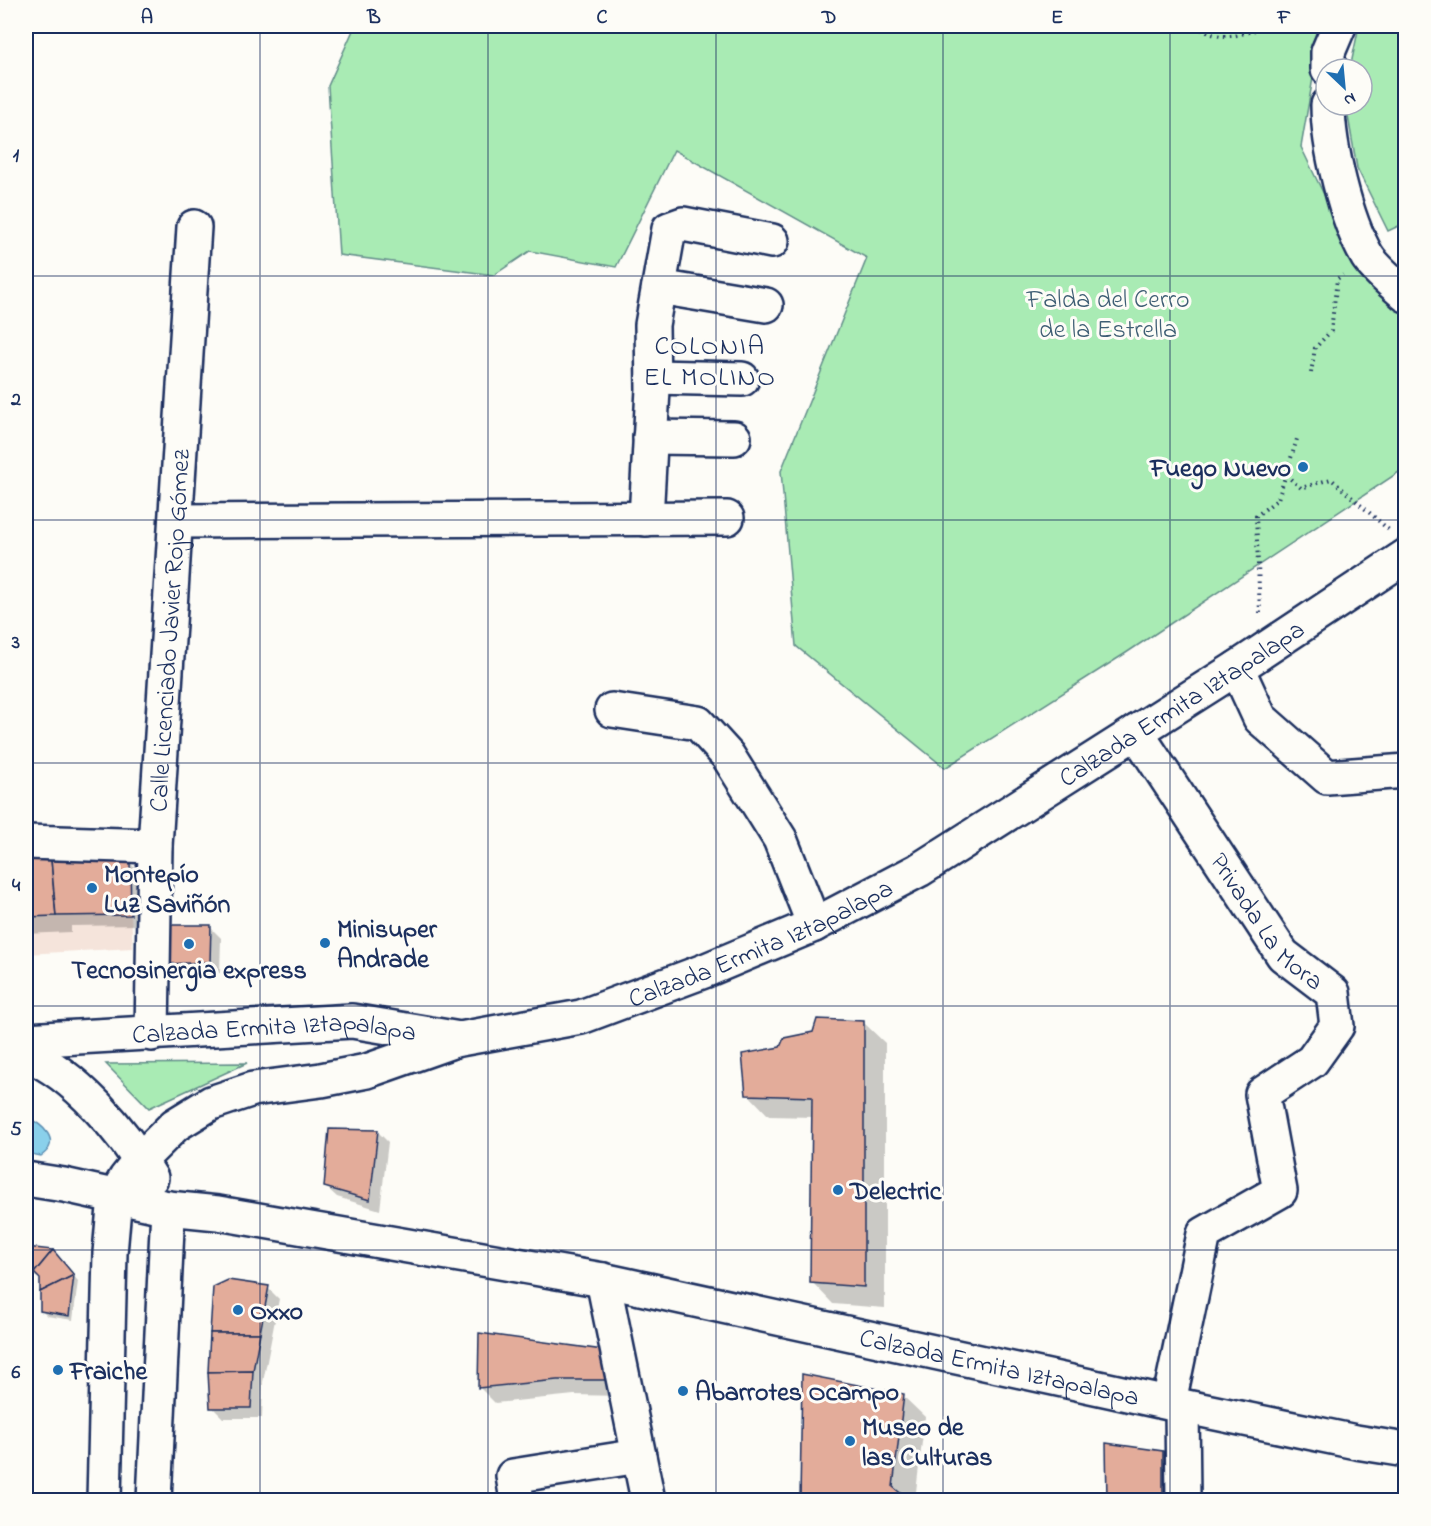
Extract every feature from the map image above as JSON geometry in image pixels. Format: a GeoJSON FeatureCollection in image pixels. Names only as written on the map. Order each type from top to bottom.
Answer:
{"type":"FeatureCollection","features":[{"type":"Feature","properties":{"kind":"main road"},"geometry":{"type":"LineString","coordinates":[[1328,57],[1339,26]]}},
{"type":"Feature","properties":{"kind":"main road"},"geometry":{"type":"LineString","coordinates":[[1328,117],[1344,201],[1368,257],[1406,295]]}},
{"type":"Feature","properties":{"kind":"main road"},"geometry":{"type":"LineString","coordinates":[[646,519],[653,377],[652,325],[669,229],[683,224],[772,241]]}},
{"type":"Feature","properties":{"kind":"main road","name":"Calle Licenciado Javier Rojo Gómez"},"geometry":{"type":"LineString","coordinates":[[152,1034],[155,846],[194,227]]}},
{"type":"Feature","properties":{"kind":"main road"},"geometry":{"type":"LineString","coordinates":[[659,288],[766,305]]}},
{"type":"Feature","properties":{"kind":"main road"},"geometry":{"type":"LineString","coordinates":[[653,377],[742,379]]}},
{"type":"Feature","properties":{"kind":"main road"},"geometry":{"type":"LineString","coordinates":[[650,437],[734,438]]}},
{"type":"Feature","properties":{"kind":"main road"},"geometry":{"type":"LineString","coordinates":[[176,521],[727,518]]}},
{"type":"Feature","properties":{"kind":"main road","name":"Calzada Ermita Iztapalapa"},"geometry":{"type":"LineString","coordinates":[[26,1040],[352,1021],[460,1039],[581,1017],[704,971],[814,925],[919,870],[1250,659],[1401,547]]}},
{"type":"Feature","properties":{"kind":"main road"},"geometry":{"type":"LineString","coordinates":[[1250,659],[1260,718],[1327,777],[1406,771]]}},
{"type":"Feature","properties":{"kind":"main road"},"geometry":{"type":"LineString","coordinates":[[612,710],[698,723],[728,756],[780,840],[814,925]]}},
{"type":"Feature","properties":{"kind":"main road","name":"Privada La Mora"},"geometry":{"type":"LineString","coordinates":[[1136,732],[1283,955],[1333,993],[1337,1026],[1312,1061],[1262,1094],[1280,1191],[1204,1234],[1175,1404],[1183,1500]]}},
{"type":"Feature","properties":{"kind":"main road"},"geometry":{"type":"LineString","coordinates":[[26,842],[155,846]]}},
{"type":"Feature","properties":{"kind":"main road"},"geometry":{"type":"LineString","coordinates":[[104,1500],[110,1253],[115,1196],[139,1161],[175,1125],[202,1108],[231,1095],[253,1089],[367,1071],[460,1039]]}},
{"type":"Feature","properties":{"kind":"main road"},"geometry":{"type":"LineString","coordinates":[[26,1054],[39,1059],[61,1073],[79,1088],[116,1130],[139,1161],[168,1208],[154,1500]]}},
{"type":"Feature","properties":{"kind":"main road","name":"Calzada Ermita Iztapalapa"},"geometry":{"type":"LineString","coordinates":[[26,1179],[168,1208],[218,1213],[603,1280],[1175,1404],[1356,1442],[1406,1450]]}},
{"type":"Feature","properties":{"kind":"main road"},"geometry":{"type":"LineString","coordinates":[[603,1280],[648,1500]]}},
{"type":"Feature","properties":{"kind":"main road"},"geometry":{"type":"LineString","coordinates":[[105,1452],[155,1456]]}},
{"type":"Feature","properties":{"kind":"main road"},"geometry":{"type":"LineString","coordinates":[[517,1500],[513,1476],[639,1455]]}},
{"type":"Feature","properties":{"kind":"path"},"geometry":{"type":"LineString","coordinates":[[1196,26],[1209,35],[1233,36],[1269,26]]}},
{"type":"Feature","properties":{"kind":"path"},"geometry":{"type":"LineString","coordinates":[[1311,373],[1315,348],[1331,332],[1337,279],[1368,257]]}},
{"type":"Feature","properties":{"kind":"path"},"geometry":{"type":"LineString","coordinates":[[1250,659],[1256,516],[1278,499],[1298,436]]}},
{"type":"Feature","properties":{"kind":"path"},"geometry":{"type":"LineString","coordinates":[[1286,475],[1301,488],[1331,479],[1401,547]]}},
{"type":"Feature","properties":{"kind":"shaded area"},"geometry":{"type":"Polygon","coordinates":[[[26,858],[51,859],[56,916],[131,915],[133,948],[26,954],[26,858]]]}},
{"type":"Feature","properties":{"kind":"green space","name":"Falda del Cerro de la Estrella"},"geometry":{"type":"Polygon","coordinates":[[[355,26],[1322,26],[1317,57],[1314,57],[1314,72],[1301,147],[1359,267],[1405,296],[1405,468],[1126,653],[945,768],[796,646],[781,471],[867,258],[674,150],[616,267],[530,251],[494,275],[339,255],[328,86],[355,26]]]}},
{"type":"Feature","properties":{"kind":"green space"},"geometry":{"type":"Polygon","coordinates":[[[1359,26],[1405,26],[1405,223],[1388,231],[1357,168],[1348,117],[1374,117],[1374,57],[1353,57],[1359,26]]]}},
{"type":"Feature","properties":{"kind":"green space"},"geometry":{"type":"Polygon","coordinates":[[[247,1063],[149,1108],[106,1064],[247,1063]]]}},
{"type":"Feature","properties":{"kind":"water"},"geometry":{"type":"Polygon","coordinates":[[[26,1117],[44,1128],[50,1139],[50,1145],[41,1156],[26,1153],[26,1117]]]}},
{"type":"Feature","properties":{"kind":"building"},"geometry":{"type":"Polygon","coordinates":[[[26,858],[51,859],[56,916],[26,917],[26,858]]]}},
{"type":"Feature","properties":{"kind":"building","name":"Montepío Luz Saviñón"},"geometry":{"type":"Polygon","coordinates":[[[51,859],[130,861],[131,915],[56,916],[51,859]]]}},
{"type":"Feature","properties":{"kind":"building","name":"Tecnosinergia express"},"geometry":{"type":"Polygon","coordinates":[[[168,925],[211,925],[210,962],[169,964],[168,925]]]}},
{"type":"Feature","properties":{"kind":"building","name":"Delectric"},"geometry":{"type":"Polygon","coordinates":[[[817,1019],[864,1021],[864,1287],[810,1283],[812,1097],[746,1095],[742,1054],[780,1047],[784,1038],[813,1032],[817,1019]]]}},
{"type":"Feature","properties":{"kind":"building"},"geometry":{"type":"Polygon","coordinates":[[[329,1129],[378,1130],[370,1200],[324,1187],[329,1129]]]}},
{"type":"Feature","properties":{"kind":"building"},"geometry":{"type":"Polygon","coordinates":[[[26,1247],[53,1250],[34,1273],[26,1272],[26,1247]]]}},
{"type":"Feature","properties":{"kind":"building"},"geometry":{"type":"Polygon","coordinates":[[[53,1250],[74,1275],[40,1292],[40,1279],[34,1273],[53,1250]]]}},
{"type":"Feature","properties":{"kind":"building"},"geometry":{"type":"Polygon","coordinates":[[[74,1275],[69,1316],[40,1311],[40,1292],[74,1275]]]}},
{"type":"Feature","properties":{"kind":"building","name":"Oxxo"},"geometry":{"type":"Polygon","coordinates":[[[228,1280],[269,1286],[260,1333],[210,1333],[213,1287],[228,1280]]]}},
{"type":"Feature","properties":{"kind":"building"},"geometry":{"type":"Polygon","coordinates":[[[210,1333],[260,1333],[253,1371],[208,1372],[210,1333]]]}},
{"type":"Feature","properties":{"kind":"building"},"geometry":{"type":"Polygon","coordinates":[[[479,1333],[603,1350],[606,1380],[557,1380],[478,1388],[479,1333]]]}},
{"type":"Feature","properties":{"kind":"building"},"geometry":{"type":"Polygon","coordinates":[[[253,1371],[251,1408],[210,1408],[208,1372],[253,1371]]]}},
{"type":"Feature","properties":{"kind":"building","name":"Museo de las Culturas"},"geometry":{"type":"Polygon","coordinates":[[[802,1374],[904,1394],[893,1487],[909,1500],[800,1500],[802,1374]]]}},
{"type":"Feature","properties":{"kind":"building"},"geometry":{"type":"Polygon","coordinates":[[[1106,1443],[1163,1451],[1163,1500],[1107,1500],[1106,1443]]]}},
{"type":"Feature","properties":{"kind":"place","name":"Fuego Nuevo"},"geometry":{"type":"Point","coordinates":[1303,467]}},
{"type":"Feature","properties":{"kind":"place","name":"Montepío Luz Saviñón"},"geometry":{"type":"Point","coordinates":[92,888]}},
{"type":"Feature","properties":{"kind":"place","name":"Minisuper Andrade"},"geometry":{"type":"Point","coordinates":[325,943]}},
{"type":"Feature","properties":{"kind":"place","name":"Tecnosinergia express"},"geometry":{"type":"Point","coordinates":[189,944]}},
{"type":"Feature","properties":{"kind":"place","name":"Delectric"},"geometry":{"type":"Point","coordinates":[838,1190]}},
{"type":"Feature","properties":{"kind":"place","name":"Oxxo"},"geometry":{"type":"Point","coordinates":[238,1310]}},
{"type":"Feature","properties":{"kind":"place","name":"Fraiche"},"geometry":{"type":"Point","coordinates":[58,1370]}},
{"type":"Feature","properties":{"kind":"place","name":"Abarrotes Ocampo"},"geometry":{"type":"Point","coordinates":[683,1391]}},
{"type":"Feature","properties":{"kind":"place","name":"Museo de las Culturas"},"geometry":{"type":"Point","coordinates":[850,1441]}},
{"type":"Feature","properties":{"kind":"district","name":"COLONIA EL MOLINO"},"geometry":{"type":"Point","coordinates":[710,360]}}]}
